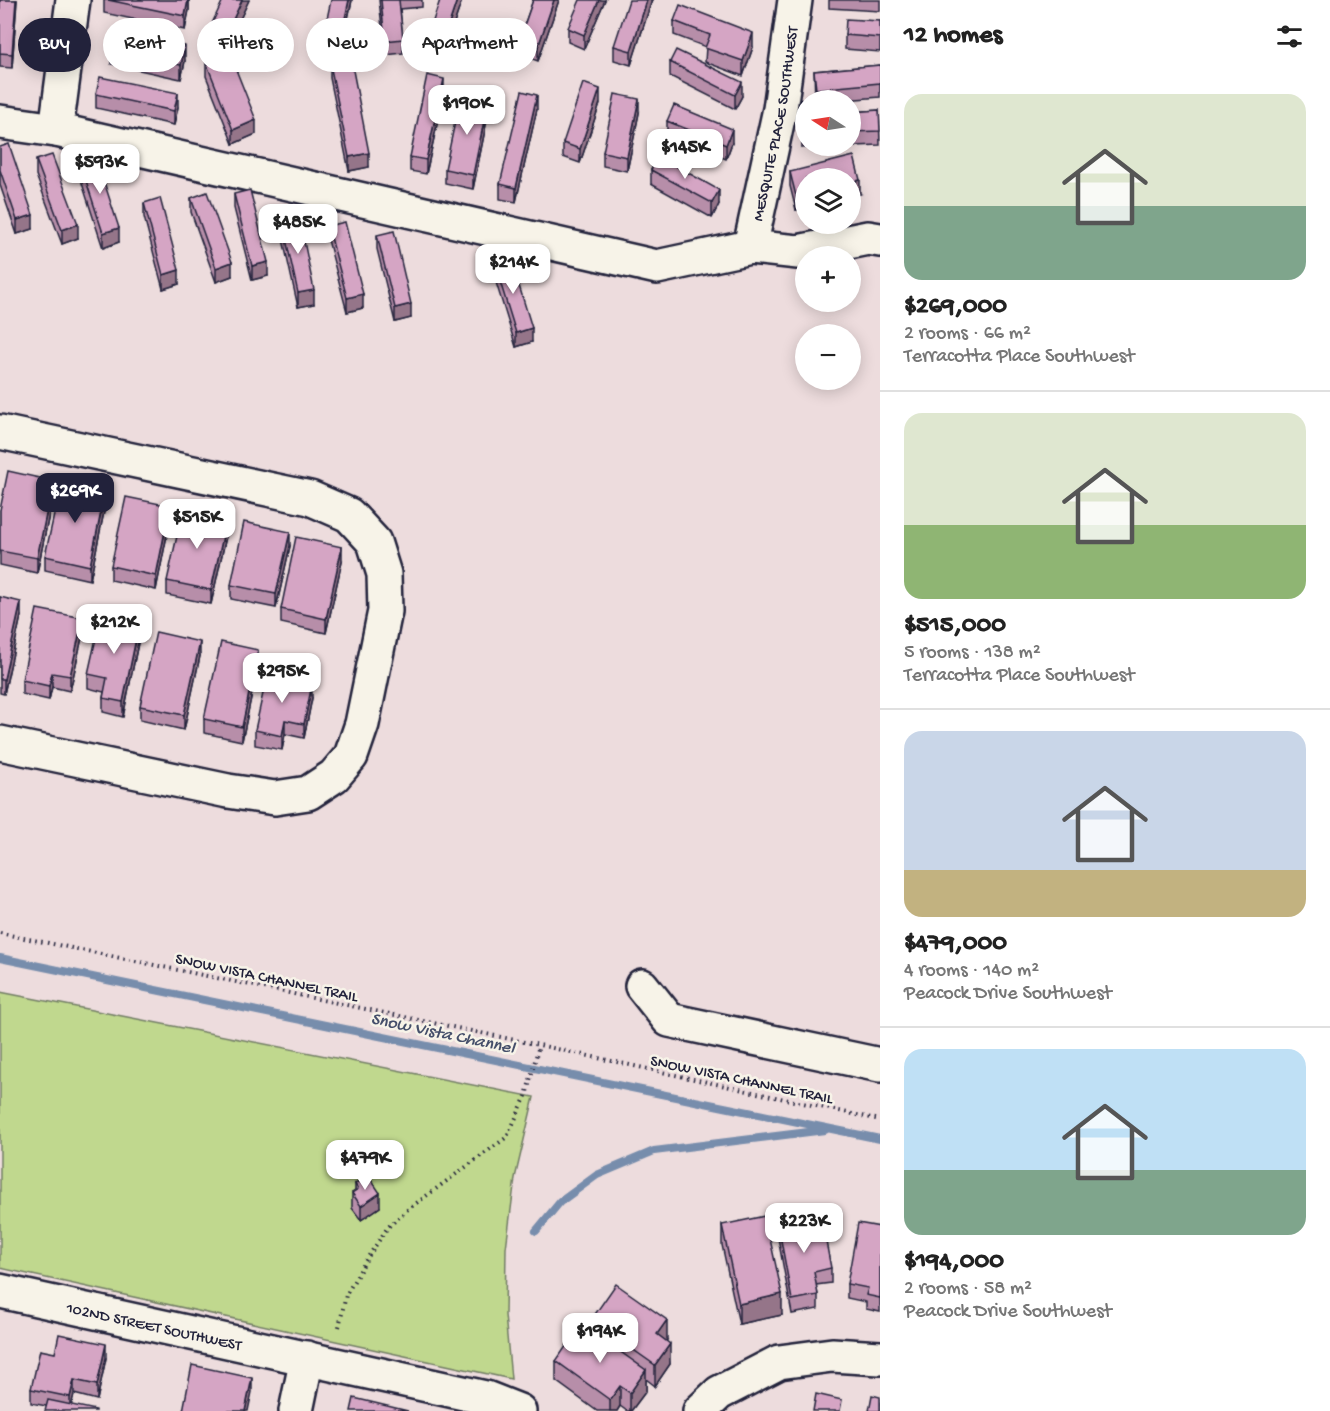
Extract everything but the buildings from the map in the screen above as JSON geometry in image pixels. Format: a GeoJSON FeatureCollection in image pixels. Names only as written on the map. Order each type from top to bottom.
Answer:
{"type":"FeatureCollection","features":[{"type":"Feature","properties":{"kind":"street"},"geometry":{"type":"LineString","coordinates":[[56,129],[73,0]]}},
{"type":"Feature","properties":{"kind":"street","name":"MESQUITE PLACE SOUTHWEST"},"geometry":{"type":"LineString","coordinates":[[750,247],[780,109],[795,0]]}},
{"type":"Feature","properties":{"kind":"street"},"geometry":{"type":"LineString","coordinates":[[0,122],[56,129],[657,267],[750,247],[798,252],[868,238],[880,240]]}},
{"type":"Feature","properties":{"kind":"street"},"geometry":{"type":"LineString","coordinates":[[0,432],[310,498],[349,515],[374,542],[384,574],[385,611],[362,724],[351,756],[333,776],[308,793],[275,798],[228,791],[0,743]]}},
{"type":"Feature","properties":{"kind":"street"},"geometry":{"type":"LineString","coordinates":[[642,986],[669,1020],[880,1065]]}},
{"type":"Feature","properties":{"kind":"street","name":"102ND STREET SOUTHWEST"},"geometry":{"type":"LineString","coordinates":[[2,1299],[307,1358],[485,1405],[519,1411]]}},
{"type":"Feature","properties":{"kind":"street"},"geometry":{"type":"LineString","coordinates":[[700,1411],[719,1393],[779,1362],[832,1355],[880,1358]]}},
{"type":"Feature","properties":{"kind":"street"},"geometry":{"type":"LineString","coordinates":[[296,1411],[307,1358]]}},
{"type":"Feature","properties":{"kind":"path","name":"SNOW VISTA CHANNEL TRAIL"},"geometry":{"type":"LineString","coordinates":[[0,933],[539,1045],[880,1120]]}},
{"type":"Feature","properties":{"kind":"path"},"geometry":{"type":"LineString","coordinates":[[339,1327],[346,1295],[388,1227],[407,1210],[507,1137],[526,1096],[539,1045]]}},
{"type":"Feature","properties":{"kind":"green space"},"geometry":{"type":"Polygon","coordinates":[[[0,992],[534,1097],[515,1178],[506,1248],[505,1315],[511,1379],[0,1268],[0,992]]]}},
{"type":"Feature","properties":{"kind":"waterway","name":"Snow Vista Channel"},"geometry":{"type":"LineString","coordinates":[[0,958],[880,1139]]}},
{"type":"Feature","properties":{"kind":"waterway"},"geometry":{"type":"LineString","coordinates":[[536,1231],[560,1202],[597,1175],[654,1151],[825,1130]]}}]}
